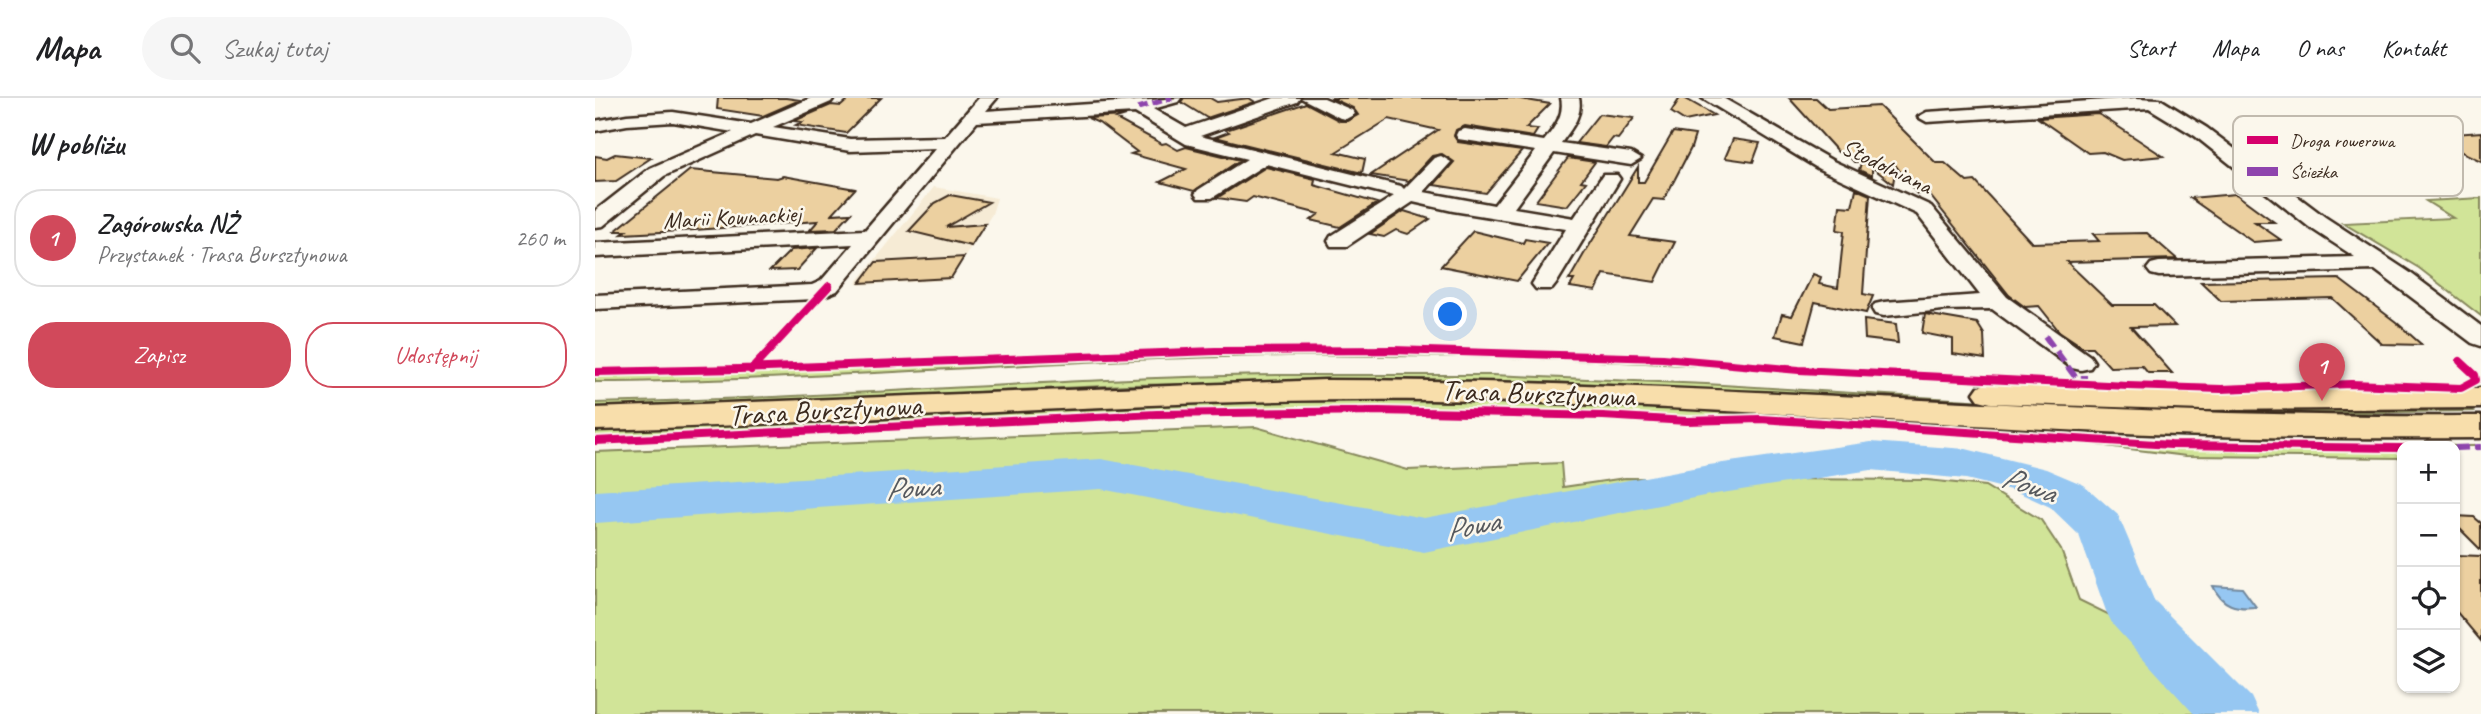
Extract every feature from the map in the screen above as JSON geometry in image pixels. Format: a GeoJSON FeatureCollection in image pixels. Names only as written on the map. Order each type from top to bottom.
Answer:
{"type":"FeatureCollection","features":[{"type":"Feature","properties":{"kind":"main road","name":"Trasa Bursztynowa"},"geometry":{"type":"LineString","coordinates":[[595,394],[766,390],[1199,368],[1390,366],[1586,370],[2117,398],[2311,401],[2481,398]]}},
{"type":"Feature","properties":{"kind":"main road","name":"Trasa Bursztynowa"},"geometry":{"type":"LineString","coordinates":[[595,419],[1154,393],[1428,390],[1635,396],[2210,428],[2481,427]]}},
{"type":"Feature","properties":{"kind":"street"},"geometry":{"type":"LineString","coordinates":[[595,221],[657,172],[825,98]]}},
{"type":"Feature","properties":{"kind":"street"},"geometry":{"type":"LineString","coordinates":[[595,302],[816,292],[829,286],[988,98]]}},
{"type":"Feature","properties":{"kind":"street"},"geometry":{"type":"LineString","coordinates":[[972,117],[1138,108],[1172,98]]}},
{"type":"Feature","properties":{"kind":"street"},"geometry":{"type":"LineString","coordinates":[[1185,135],[1291,98]]}},
{"type":"Feature","properties":{"kind":"street"},"geometry":{"type":"LineString","coordinates":[[1310,98],[1346,114]]}},
{"type":"Feature","properties":{"kind":"street"},"geometry":{"type":"LineString","coordinates":[[1500,212],[1552,147],[1566,124],[1572,107],[1570,98]]}},
{"type":"Feature","properties":{"kind":"street","name":"Stodolniana"},"geometry":{"type":"LineString","coordinates":[[1711,98],[1826,165],[1924,210],[1998,302],[2081,362]]}},
{"type":"Feature","properties":{"kind":"street"},"geometry":{"type":"LineString","coordinates":[[1927,117],[2149,101],[2210,138],[2233,156]]}},
{"type":"Feature","properties":{"kind":"street"},"geometry":{"type":"LineString","coordinates":[[1138,108],[1193,140],[1401,192],[1580,225]]}},
{"type":"Feature","properties":{"kind":"street"},"geometry":{"type":"LineString","coordinates":[[595,114],[615,123]]}},
{"type":"Feature","properties":{"kind":"street"},"geometry":{"type":"LineString","coordinates":[[595,126],[673,117],[850,145],[950,142]]}},
{"type":"Feature","properties":{"kind":"street"},"geometry":{"type":"LineString","coordinates":[[1465,135],[1631,159]]}},
{"type":"Feature","properties":{"kind":"street"},"geometry":{"type":"LineString","coordinates":[[1205,194],[1262,158]]}},
{"type":"Feature","properties":{"kind":"street"},"geometry":{"type":"LineString","coordinates":[[1339,241],[1441,162]]}},
{"type":"Feature","properties":{"kind":"street"},"geometry":{"type":"LineString","coordinates":[[1544,284],[1610,179]]}},
{"type":"Feature","properties":{"kind":"street"},"geometry":{"type":"LineString","coordinates":[[2284,196],[2317,222],[2332,238],[2481,338]]}},
{"type":"Feature","properties":{"kind":"street","name":"Marii Kownackiej"},"geometry":{"type":"LineString","coordinates":[[595,250],[871,236]]}},
{"type":"Feature","properties":{"kind":"street"},"geometry":{"type":"LineString","coordinates":[[2159,269],[2371,263],[2481,359]]}},
{"type":"Feature","properties":{"kind":"street"},"geometry":{"type":"LineString","coordinates":[[1884,309],[1943,303],[1998,302]]}},
{"type":"Feature","properties":{"kind":"shaded area"},"geometry":{"type":"Polygon","coordinates":[[[934,187],[997,198],[992,214],[950,280],[856,283],[934,187]]]}},
{"type":"Feature","properties":{"kind":"green space"},"geometry":{"type":"Polygon","coordinates":[[[2481,198],[2481,316],[2419,268],[2343,223],[2453,218],[2426,201],[2481,198]]]}},
{"type":"Feature","properties":{"kind":"green space"},"geometry":{"type":"Polygon","coordinates":[[[1288,352],[1582,357],[1726,364],[1765,370],[1526,358],[1288,356],[1115,361],[768,378],[595,382],[595,374],[855,369],[1288,352]]]}},
{"type":"Feature","properties":{"kind":"green space"},"geometry":{"type":"Polygon","coordinates":[[[1277,375],[1492,375],[1706,384],[2019,403],[2473,411],[2313,413],[2035,410],[1665,388],[1405,381],[1127,385],[595,410],[595,403],[1277,375]]]}},
{"type":"Feature","properties":{"kind":"green space"},"geometry":{"type":"Polygon","coordinates":[[[1390,400],[1690,409],[2229,445],[2397,446],[2230,446],[1760,417],[1665,417],[1428,408],[1184,412],[595,437],[595,429],[1174,403],[1390,400]]]}},
{"type":"Feature","properties":{"kind":"green space"},"geometry":{"type":"Polygon","coordinates":[[[1256,427],[1408,470],[1561,463],[1563,487],[1625,478],[1927,480],[1985,486],[2041,520],[2061,550],[2079,600],[2114,617],[2212,714],[595,714],[595,452],[1256,427]]]}},
{"type":"Feature","properties":{"kind":"green space"},"geometry":{"type":"Polygon","coordinates":[[[2073,442],[2234,450],[2397,452],[2397,458],[2186,456],[2073,442]]]}},
{"type":"Feature","properties":{"kind":"water"},"geometry":{"type":"Polygon","coordinates":[[[2213,586],[2242,588],[2256,607],[2230,605],[2213,586]]]}},
{"type":"Feature","properties":{"kind":"building"},"geometry":{"type":"Polygon","coordinates":[[[718,98],[800,100],[763,116],[717,109],[718,98]]]}},
{"type":"Feature","properties":{"kind":"building"},"geometry":{"type":"Polygon","coordinates":[[[850,98],[881,98],[846,133],[796,125],[802,122],[794,121],[831,105],[841,106],[850,98]]]}},
{"type":"Feature","properties":{"kind":"building"},"geometry":{"type":"Polygon","coordinates":[[[1184,98],[1210,98],[1217,102],[1249,98],[1255,102],[1207,118],[1181,102],[1184,98]]]}},
{"type":"Feature","properties":{"kind":"building"},"geometry":{"type":"Polygon","coordinates":[[[1331,98],[1514,98],[1550,104],[1526,128],[1538,129],[1533,137],[1465,126],[1456,130],[1454,136],[1458,142],[1522,151],[1486,193],[1434,185],[1454,162],[1442,154],[1432,156],[1409,181],[1371,175],[1438,130],[1389,119],[1336,152],[1365,159],[1362,173],[1215,137],[1229,132],[1226,130],[1306,103],[1340,121],[1347,121],[1358,115],[1353,108],[1331,98]]]}},
{"type":"Feature","properties":{"kind":"building"},"geometry":{"type":"Polygon","coordinates":[[[1680,98],[1714,115],[1685,121],[1671,112],[1680,98]]]}},
{"type":"Feature","properties":{"kind":"building"},"geometry":{"type":"Polygon","coordinates":[[[1789,98],[1816,98],[1828,109],[1879,106],[1936,163],[1945,163],[1967,182],[1975,181],[2032,243],[2099,241],[2093,234],[2147,233],[2177,259],[2067,262],[2112,305],[2154,305],[2175,326],[2131,327],[2172,373],[2148,373],[2142,366],[2110,367],[2092,347],[2083,347],[2059,331],[2039,306],[2025,307],[2009,295],[1928,193],[1917,194],[1896,166],[1893,184],[1872,167],[1872,176],[1859,170],[1861,163],[1869,164],[1854,162],[1847,154],[1838,152],[1789,98]]]}},
{"type":"Feature","properties":{"kind":"building"},"geometry":{"type":"Polygon","coordinates":[[[1599,114],[1634,118],[1618,139],[1613,138],[1606,147],[1576,143],[1599,114]]]}},
{"type":"Feature","properties":{"kind":"building"},"geometry":{"type":"Polygon","coordinates":[[[2098,114],[2163,156],[2122,160],[2103,152],[2088,153],[2038,118],[2098,114]]]}},
{"type":"Feature","properties":{"kind":"building"},"geometry":{"type":"Polygon","coordinates":[[[1126,116],[1116,119],[1162,144],[1166,143],[1178,150],[1186,147],[1240,160],[1194,191],[1160,182],[1186,169],[1131,154],[1137,152],[1099,123],[1088,118],[1126,116]]]}},
{"type":"Feature","properties":{"kind":"building"},"geometry":{"type":"Polygon","coordinates":[[[1673,132],[1695,135],[1691,148],[1664,200],[1653,199],[1630,236],[1675,242],[1655,282],[1604,274],[1596,291],[1570,287],[1574,280],[1569,280],[1638,167],[1638,182],[1644,182],[1673,132]]]}},
{"type":"Feature","properties":{"kind":"building"},"geometry":{"type":"Polygon","coordinates":[[[2481,132],[2481,161],[2463,153],[2463,133],[2481,132]]]}},
{"type":"Feature","properties":{"kind":"building"},"geometry":{"type":"Polygon","coordinates":[[[1733,139],[1760,143],[1753,162],[1725,158],[1733,139]]]}},
{"type":"Feature","properties":{"kind":"building"},"geometry":{"type":"Polygon","coordinates":[[[615,154],[651,158],[616,181],[595,182],[595,156],[607,158],[615,154]]]}},
{"type":"Feature","properties":{"kind":"building"},"geometry":{"type":"Polygon","coordinates":[[[1568,158],[1595,162],[1581,181],[1586,182],[1567,206],[1536,201],[1568,158]]]}},
{"type":"Feature","properties":{"kind":"building"},"geometry":{"type":"Polygon","coordinates":[[[1266,167],[1315,179],[1314,185],[1377,203],[1340,227],[1311,220],[1319,214],[1253,197],[1246,202],[1217,198],[1266,167]]]}},
{"type":"Feature","properties":{"kind":"building"},"geometry":{"type":"Polygon","coordinates":[[[690,170],[777,178],[783,176],[855,189],[832,214],[851,213],[836,229],[810,230],[818,221],[622,234],[626,231],[615,231],[690,170]]]}},
{"type":"Feature","properties":{"kind":"building"},"geometry":{"type":"Polygon","coordinates":[[[1856,189],[1870,195],[1863,294],[1873,296],[1866,313],[1815,302],[1804,342],[1775,336],[1782,314],[1792,316],[1813,274],[1821,277],[1819,284],[1838,288],[1844,231],[1837,230],[1840,206],[1852,207],[1856,189]]]}},
{"type":"Feature","properties":{"kind":"building"},"geometry":{"type":"Polygon","coordinates":[[[950,195],[989,202],[946,227],[985,224],[971,246],[909,231],[935,203],[950,195]]]}},
{"type":"Feature","properties":{"kind":"building"},"geometry":{"type":"Polygon","coordinates":[[[2239,196],[2274,222],[2255,222],[2281,240],[2253,242],[2190,198],[2239,196]]]}},
{"type":"Feature","properties":{"kind":"building"},"geometry":{"type":"Polygon","coordinates":[[[1404,211],[1430,219],[1408,234],[1396,230],[1384,237],[1370,234],[1404,211]]]}},
{"type":"Feature","properties":{"kind":"building"},"geometry":{"type":"Polygon","coordinates":[[[1473,231],[1523,243],[1525,239],[1548,243],[1517,281],[1441,266],[1473,231]]]}},
{"type":"Feature","properties":{"kind":"building"},"geometry":{"type":"Polygon","coordinates":[[[817,248],[797,270],[770,271],[791,250],[817,248]]]}},
{"type":"Feature","properties":{"kind":"building"},"geometry":{"type":"Polygon","coordinates":[[[964,257],[951,278],[860,283],[876,262],[964,257]]]}},
{"type":"Feature","properties":{"kind":"building"},"geometry":{"type":"Polygon","coordinates":[[[2339,279],[2422,345],[2382,344],[2332,298],[2221,301],[2201,282],[2339,279]]]}},
{"type":"Feature","properties":{"kind":"building"},"geometry":{"type":"Polygon","coordinates":[[[1925,314],[1977,323],[1984,334],[1985,359],[1953,354],[1953,339],[1922,333],[1925,314]]]}},
{"type":"Feature","properties":{"kind":"building"},"geometry":{"type":"Polygon","coordinates":[[[1864,320],[1896,324],[1898,343],[1865,339],[1864,320]]]}},
{"type":"Feature","properties":{"kind":"building"},"geometry":{"type":"Polygon","coordinates":[[[2460,516],[2474,517],[2481,523],[2481,550],[2460,529],[2460,516]]]}},
{"type":"Feature","properties":{"kind":"building"},"geometry":{"type":"Polygon","coordinates":[[[2460,555],[2481,556],[2481,641],[2460,616],[2460,555]]]}},
{"type":"Feature","properties":{"kind":"waterway","name":"Powa"},"geometry":{"type":"LineString","coordinates":[[595,507],[1101,474],[1424,535],[1709,480],[1871,456],[1966,464],[2030,480],[2067,496],[2101,527],[2132,611],[2230,714]]}},
{"type":"Feature","properties":{"kind":"marked path"},"geometry":{"type":"LineString","coordinates":[[1138,108],[1172,98]]}},
{"type":"Feature","properties":{"kind":"marked path"},"geometry":{"type":"LineString","coordinates":[[2045,336],[2076,378],[2087,378]]}},
{"type":"Feature","properties":{"kind":"marked path"},"geometry":{"type":"LineString","coordinates":[[2460,448],[2481,447]]}},
{"type":"Feature","properties":{"kind":"cycle path"},"geometry":{"type":"LineString","coordinates":[[751,370],[829,286]]}},
{"type":"Feature","properties":{"kind":"cycle path"},"geometry":{"type":"LineString","coordinates":[[595,372],[1215,351],[1393,350],[1663,358],[1799,370],[2128,386],[2221,389],[2351,384],[2461,388],[2476,380],[2475,375],[2460,361]]}},
{"type":"Feature","properties":{"kind":"cycle path"},"geometry":{"type":"LineString","coordinates":[[595,441],[1157,414],[1379,411],[1603,416],[1687,421],[1760,419],[2171,445],[2397,448]]}},
{"type":"Feature","properties":{"kind":"place","name":"Zagórowska NŻ"},"geometry":{"type":"Point","coordinates":[2322,401]}}]}
